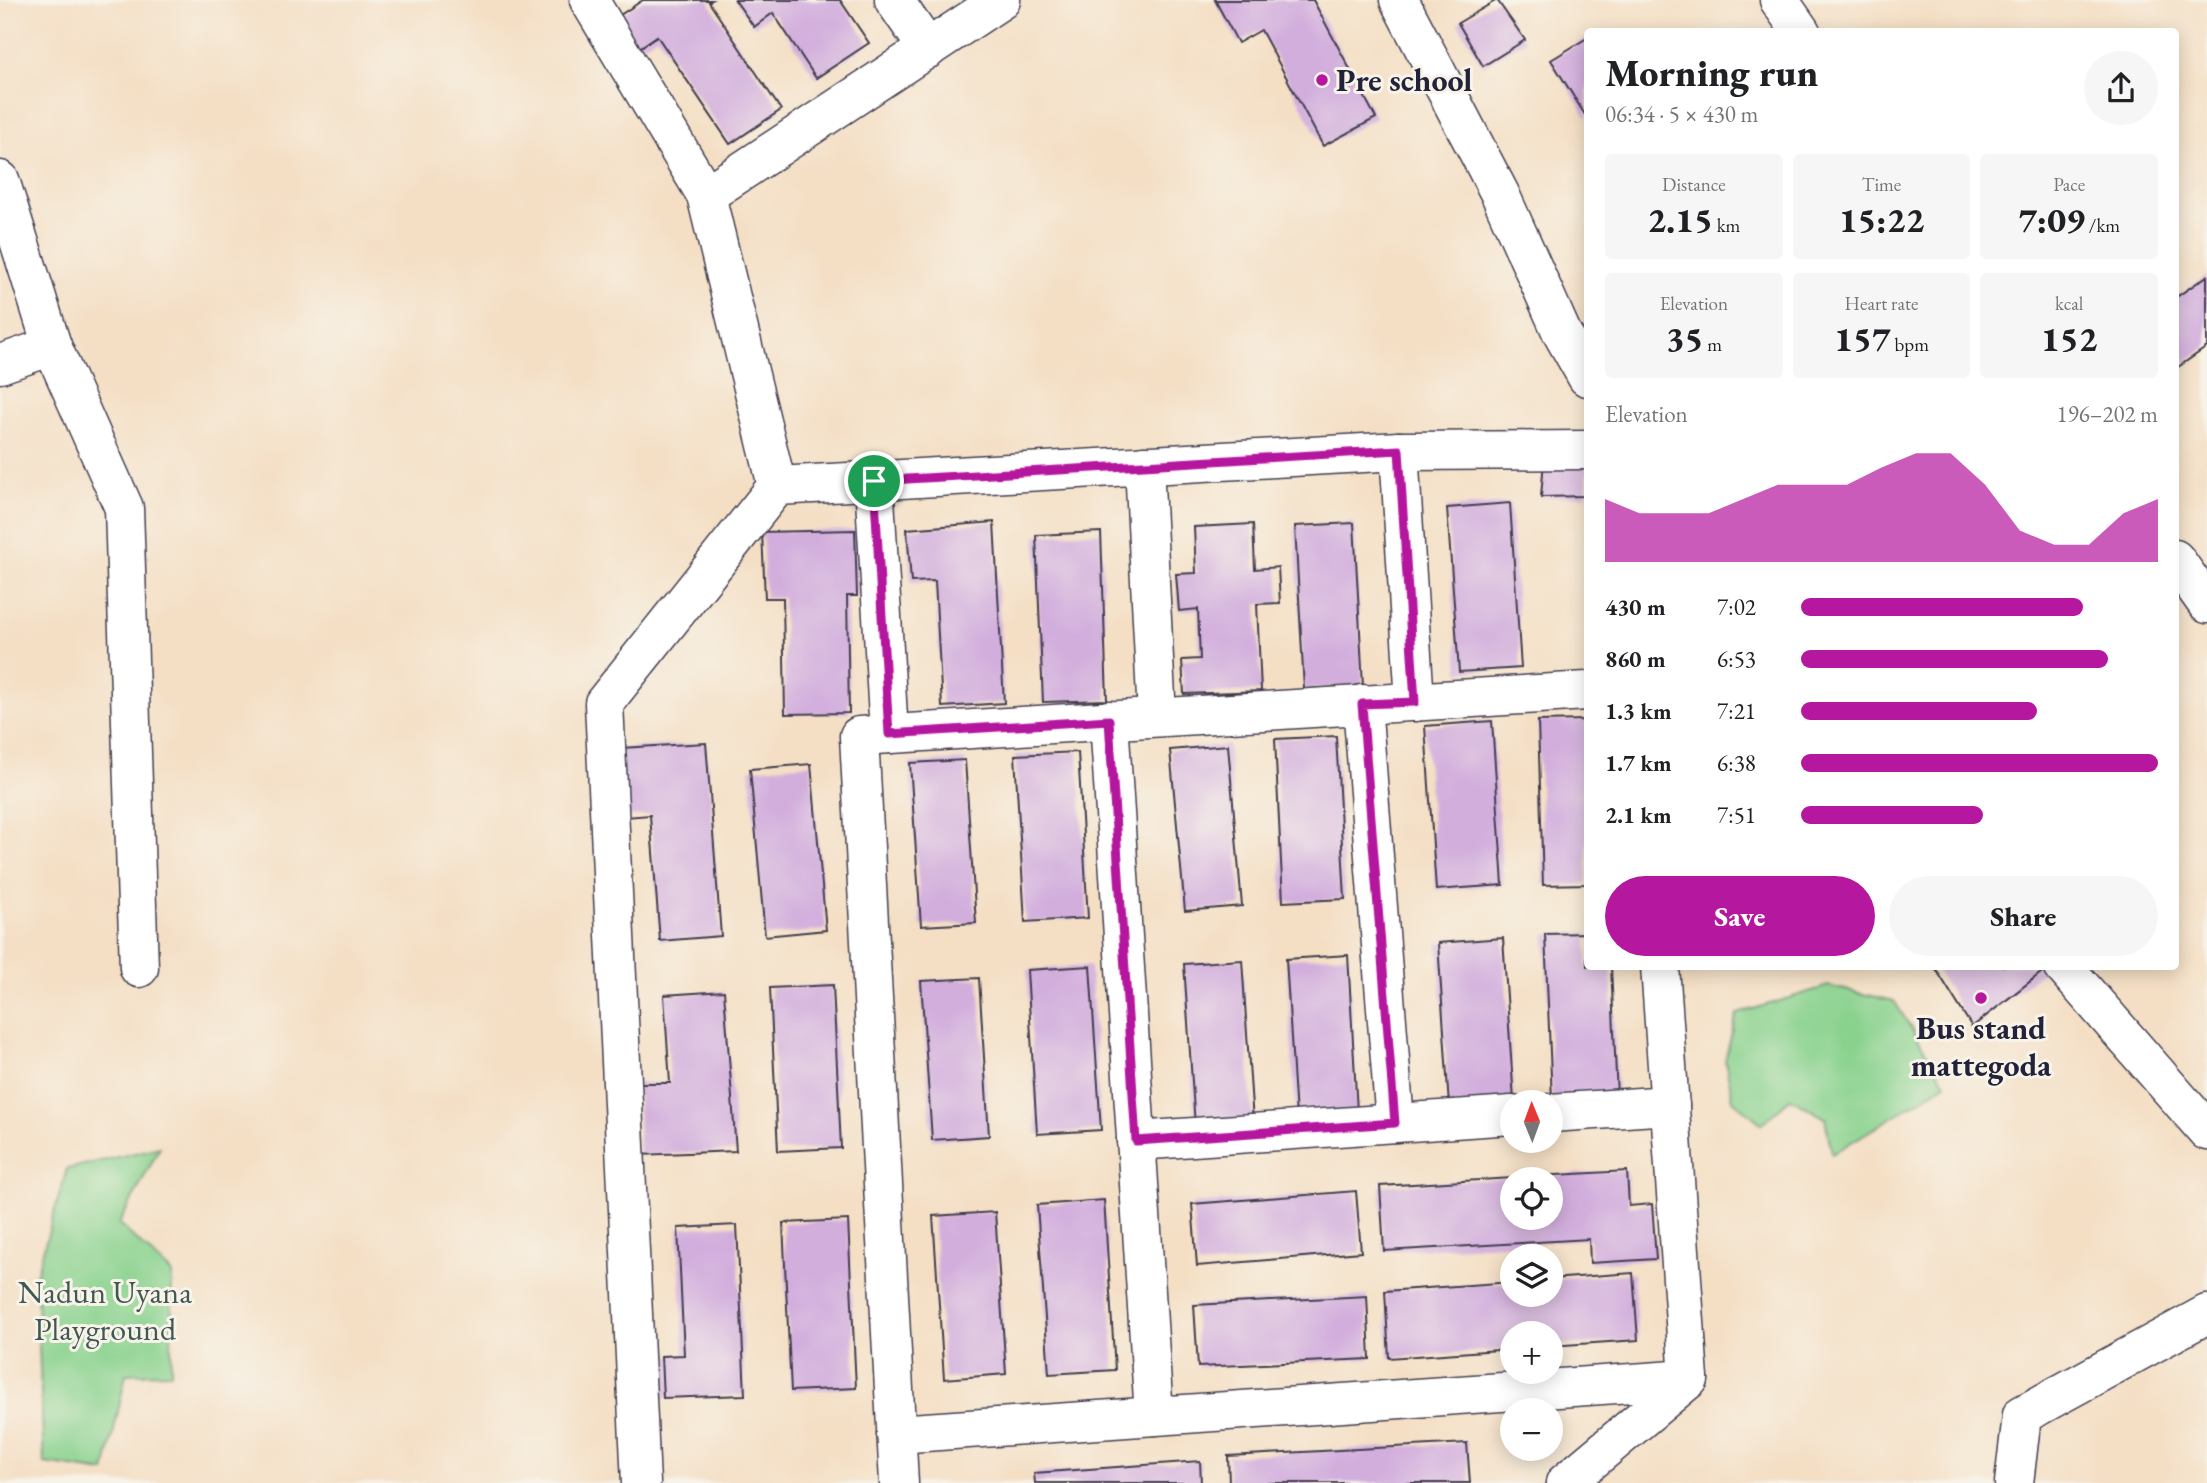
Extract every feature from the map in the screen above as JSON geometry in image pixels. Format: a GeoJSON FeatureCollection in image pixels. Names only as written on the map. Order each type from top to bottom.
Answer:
{"type":"FeatureCollection","features":[{"type":"Feature","properties":{"kind":"street"},"geometry":{"type":"LineString","coordinates":[[589,0],[706,195],[777,486]]}},
{"type":"Feature","properties":{"kind":"street"},"geometry":{"type":"LineString","coordinates":[[894,0],[928,49]]}},
{"type":"Feature","properties":{"kind":"street"},"geometry":{"type":"LineString","coordinates":[[706,195],[1001,0]]}},
{"type":"Feature","properties":{"kind":"street"},"geometry":{"type":"LineString","coordinates":[[1399,0],[1500,194],[1562,332],[1584,372]]}},
{"type":"Feature","properties":{"kind":"street"},"geometry":{"type":"LineString","coordinates":[[1779,0],[1798,28]]}},
{"type":"Feature","properties":{"kind":"street"},"geometry":{"type":"LineString","coordinates":[[0,180],[52,346],[124,508],[139,968]]}},
{"type":"Feature","properties":{"kind":"street"},"geometry":{"type":"LineString","coordinates":[[0,364],[52,346]]}},
{"type":"Feature","properties":{"kind":"street"},"geometry":{"type":"LineString","coordinates":[[641,1483],[604,703],[777,486],[1399,450],[1584,450]]}},
{"type":"Feature","properties":{"kind":"street"},"geometry":{"type":"LineString","coordinates":[[1399,450],[1415,702]]}},
{"type":"Feature","properties":{"kind":"street"},"geometry":{"type":"LineString","coordinates":[[1144,465],[1157,717]]}},
{"type":"Feature","properties":{"kind":"street"},"geometry":{"type":"LineString","coordinates":[[874,481],[889,734]]}},
{"type":"Feature","properties":{"kind":"street"},"geometry":{"type":"LineString","coordinates":[[2179,565],[2207,604]]}},
{"type":"Feature","properties":{"kind":"street"},"geometry":{"type":"LineString","coordinates":[[899,1483],[859,736],[1584,691]]}},
{"type":"Feature","properties":{"kind":"street"},"geometry":{"type":"LineString","coordinates":[[1362,704],[1395,1123]]}},
{"type":"Feature","properties":{"kind":"street"},"geometry":{"type":"LineString","coordinates":[[1109,720],[1154,1416]]}},
{"type":"Feature","properties":{"kind":"street"},"geometry":{"type":"LineString","coordinates":[[1660,970],[1689,1379]]}},
{"type":"Feature","properties":{"kind":"street"},"geometry":{"type":"LineString","coordinates":[[2066,970],[2207,1131]]}},
{"type":"Feature","properties":{"kind":"street"},"geometry":{"type":"LineString","coordinates":[[1563,1112],[1670,1105]]}},
{"type":"Feature","properties":{"kind":"street"},"geometry":{"type":"LineString","coordinates":[[1136,1141],[1500,1116]]}},
{"type":"Feature","properties":{"kind":"street"},"geometry":{"type":"LineString","coordinates":[[2014,1483],[2022,1415],[2207,1314]]}},
{"type":"Feature","properties":{"kind":"street"},"geometry":{"type":"LineString","coordinates":[[896,1434],[1689,1379]]}},
{"type":"Feature","properties":{"kind":"street"},"geometry":{"type":"LineString","coordinates":[[1565,1483],[1689,1379]]}},
{"type":"Feature","properties":{"kind":"green space"},"geometry":{"type":"Polygon","coordinates":[[[1828,986],[1894,1001],[1946,1084],[1832,1154],[1825,1118],[1791,1098],[1762,1124],[1733,1100],[1725,1060],[1737,1014],[1828,986]]]}},
{"type":"Feature","properties":{"kind":"green space","name":"Nadun Uyana Playground"},"geometry":{"type":"Polygon","coordinates":[[[160,1147],[119,1224],[172,1273],[171,1373],[126,1374],[105,1472],[44,1463],[36,1275],[67,1169],[160,1147]]]}},
{"type":"Feature","properties":{"kind":"building"},"geometry":{"type":"Polygon","coordinates":[[[643,0],[712,0],[709,2],[781,110],[730,144],[657,36],[635,51],[614,19],[643,0]]]}},
{"type":"Feature","properties":{"kind":"building"},"geometry":{"type":"Polygon","coordinates":[[[735,0],[840,0],[869,43],[816,78],[773,13],[754,27],[735,0]]]}},
{"type":"Feature","properties":{"kind":"building","name":"Pre school"},"geometry":{"type":"Polygon","coordinates":[[[1215,0],[1313,0],[1376,118],[1323,146],[1261,30],[1238,43],[1215,0]]]}},
{"type":"Feature","properties":{"kind":"building"},"geometry":{"type":"Polygon","coordinates":[[[1497,0],[1525,40],[1483,66],[1458,23],[1497,0]]]}},
{"type":"Feature","properties":{"kind":"building"},"geometry":{"type":"Polygon","coordinates":[[[1584,40],[1584,113],[1551,60],[1584,40]]]}},
{"type":"Feature","properties":{"kind":"building"},"geometry":{"type":"Polygon","coordinates":[[[2207,276],[2207,347],[2179,366],[2179,295],[2207,276]]]}},
{"type":"Feature","properties":{"kind":"building"},"geometry":{"type":"Polygon","coordinates":[[[1584,459],[1584,496],[1541,497],[1544,460],[1584,459]]]}},
{"type":"Feature","properties":{"kind":"building"},"geometry":{"type":"Polygon","coordinates":[[[1510,503],[1521,668],[1459,672],[1447,508],[1510,503]]]}},
{"type":"Feature","properties":{"kind":"building"},"geometry":{"type":"Polygon","coordinates":[[[994,522],[1004,703],[942,707],[935,581],[911,582],[907,529],[994,522]]]}},
{"type":"Feature","properties":{"kind":"building"},"geometry":{"type":"Polygon","coordinates":[[[1354,523],[1363,686],[1304,689],[1295,526],[1354,523]]]}},
{"type":"Feature","properties":{"kind":"building"},"geometry":{"type":"Polygon","coordinates":[[[1253,524],[1255,569],[1278,567],[1280,603],[1257,604],[1261,691],[1184,694],[1182,660],[1200,659],[1198,609],[1179,611],[1176,574],[1196,573],[1194,527],[1253,524]]]}},
{"type":"Feature","properties":{"kind":"building"},"geometry":{"type":"Polygon","coordinates":[[[855,530],[857,596],[847,596],[849,713],[785,714],[783,598],[765,598],[762,532],[855,530]]]}},
{"type":"Feature","properties":{"kind":"building"},"geometry":{"type":"Polygon","coordinates":[[[1101,532],[1107,700],[1043,702],[1036,535],[1101,532]]]}},
{"type":"Feature","properties":{"kind":"building"},"geometry":{"type":"Polygon","coordinates":[[[1584,720],[1584,884],[1543,885],[1538,721],[1584,720]]]}},
{"type":"Feature","properties":{"kind":"building"},"geometry":{"type":"Polygon","coordinates":[[[1492,721],[1503,885],[1436,890],[1425,726],[1492,721]]]}},
{"type":"Feature","properties":{"kind":"building"},"geometry":{"type":"Polygon","coordinates":[[[1336,736],[1345,899],[1283,902],[1275,739],[1336,736]]]}},
{"type":"Feature","properties":{"kind":"building"},"geometry":{"type":"Polygon","coordinates":[[[706,743],[721,936],[660,941],[650,815],[626,817],[621,748],[706,743]]]}},
{"type":"Feature","properties":{"kind":"building"},"geometry":{"type":"Polygon","coordinates":[[[1228,745],[1242,906],[1185,911],[1170,750],[1228,745]]]}},
{"type":"Feature","properties":{"kind":"building"},"geometry":{"type":"Polygon","coordinates":[[[1078,752],[1088,918],[1025,922],[1015,755],[1078,752]]]}},
{"type":"Feature","properties":{"kind":"building"},"geometry":{"type":"Polygon","coordinates":[[[965,760],[976,923],[921,926],[910,763],[965,760]]]}},
{"type":"Feature","properties":{"kind":"building"},"geometry":{"type":"Polygon","coordinates":[[[811,764],[826,930],[765,936],[750,769],[811,764]]]}},
{"type":"Feature","properties":{"kind":"building"},"geometry":{"type":"Polygon","coordinates":[[[1584,933],[1584,970],[1611,970],[1617,1097],[1563,1099],[1563,1090],[1552,1090],[1545,934],[1584,933]]]}},
{"type":"Feature","properties":{"kind":"building"},"geometry":{"type":"Polygon","coordinates":[[[1503,938],[1513,1090],[1500,1090],[1500,1102],[1449,1106],[1438,943],[1503,938]]]}},
{"type":"Feature","properties":{"kind":"building"},"geometry":{"type":"Polygon","coordinates":[[[1348,955],[1357,1112],[1296,1116],[1286,959],[1348,955]]]}},
{"type":"Feature","properties":{"kind":"building"},"geometry":{"type":"Polygon","coordinates":[[[1242,960],[1253,1122],[1195,1126],[1184,964],[1242,960]]]}},
{"type":"Feature","properties":{"kind":"building"},"geometry":{"type":"Polygon","coordinates":[[[1090,966],[1101,1130],[1037,1134],[1027,970],[1090,966]]]}},
{"type":"Feature","properties":{"kind":"building","name":"Bus stand mattegoda"},"geometry":{"type":"Polygon","coordinates":[[[1936,970],[2045,970],[1972,1027],[1936,970]]]}},
{"type":"Feature","properties":{"kind":"building"},"geometry":{"type":"Polygon","coordinates":[[[979,978],[989,1136],[932,1140],[921,981],[979,978]]]}},
{"type":"Feature","properties":{"kind":"building"},"geometry":{"type":"Polygon","coordinates":[[[833,985],[841,1148],[778,1151],[770,988],[833,985]]]}},
{"type":"Feature","properties":{"kind":"building"},"geometry":{"type":"Polygon","coordinates":[[[724,991],[736,1151],[639,1155],[638,1083],[670,1083],[664,995],[724,991]]]}},
{"type":"Feature","properties":{"kind":"building"},"geometry":{"type":"Polygon","coordinates":[[[1627,1171],[1629,1206],[1652,1204],[1656,1259],[1590,1263],[1589,1239],[1384,1251],[1380,1186],[1500,1179],[1500,1230],[1563,1230],[1563,1175],[1627,1171]]]}},
{"type":"Feature","properties":{"kind":"building"},"geometry":{"type":"Polygon","coordinates":[[[1356,1191],[1361,1252],[1197,1266],[1192,1204],[1356,1191]]]}},
{"type":"Feature","properties":{"kind":"building"},"geometry":{"type":"Polygon","coordinates":[[[1104,1200],[1115,1370],[1049,1374],[1037,1205],[1104,1200]]]}},
{"type":"Feature","properties":{"kind":"building"},"geometry":{"type":"Polygon","coordinates":[[[995,1212],[1006,1374],[944,1379],[933,1216],[995,1212]]]}},
{"type":"Feature","properties":{"kind":"building"},"geometry":{"type":"Polygon","coordinates":[[[848,1220],[856,1388],[791,1391],[783,1223],[848,1220]]]}},
{"type":"Feature","properties":{"kind":"building"},"geometry":{"type":"Polygon","coordinates":[[[737,1225],[745,1395],[663,1398],[661,1356],[684,1355],[678,1228],[737,1225]]]}},
{"type":"Feature","properties":{"kind":"building"},"geometry":{"type":"Polygon","coordinates":[[[1633,1273],[1638,1340],[1563,1345],[1563,1321],[1500,1321],[1500,1350],[1389,1358],[1385,1291],[1500,1283],[1500,1307],[1563,1307],[1563,1278],[1633,1273]]]}},
{"type":"Feature","properties":{"kind":"building"},"geometry":{"type":"Polygon","coordinates":[[[1367,1296],[1370,1359],[1198,1367],[1194,1305],[1367,1296]]]}},
{"type":"Feature","properties":{"kind":"building"},"geometry":{"type":"Polygon","coordinates":[[[1467,1443],[1470,1483],[1229,1483],[1228,1456],[1467,1443]]]}},
{"type":"Feature","properties":{"kind":"building"},"geometry":{"type":"Polygon","coordinates":[[[1200,1461],[1201,1483],[1035,1483],[1034,1473],[1200,1461]]]}},
{"type":"Feature","properties":{"kind":"place","name":"Pre school"},"geometry":{"type":"Point","coordinates":[1322,80]}},
{"type":"Feature","properties":{"kind":"place","name":"Bus stand mattegoda"},"geometry":{"type":"Point","coordinates":[1981,998]}},
{"type":"Feature","properties":{"kind":"route"},"geometry":{"type":"LineString","coordinates":[[1399,450],[1415,702],[1362,704],[1395,1123],[1136,1141],[1109,720],[889,734],[874,481],[1399,450]]}}]}
